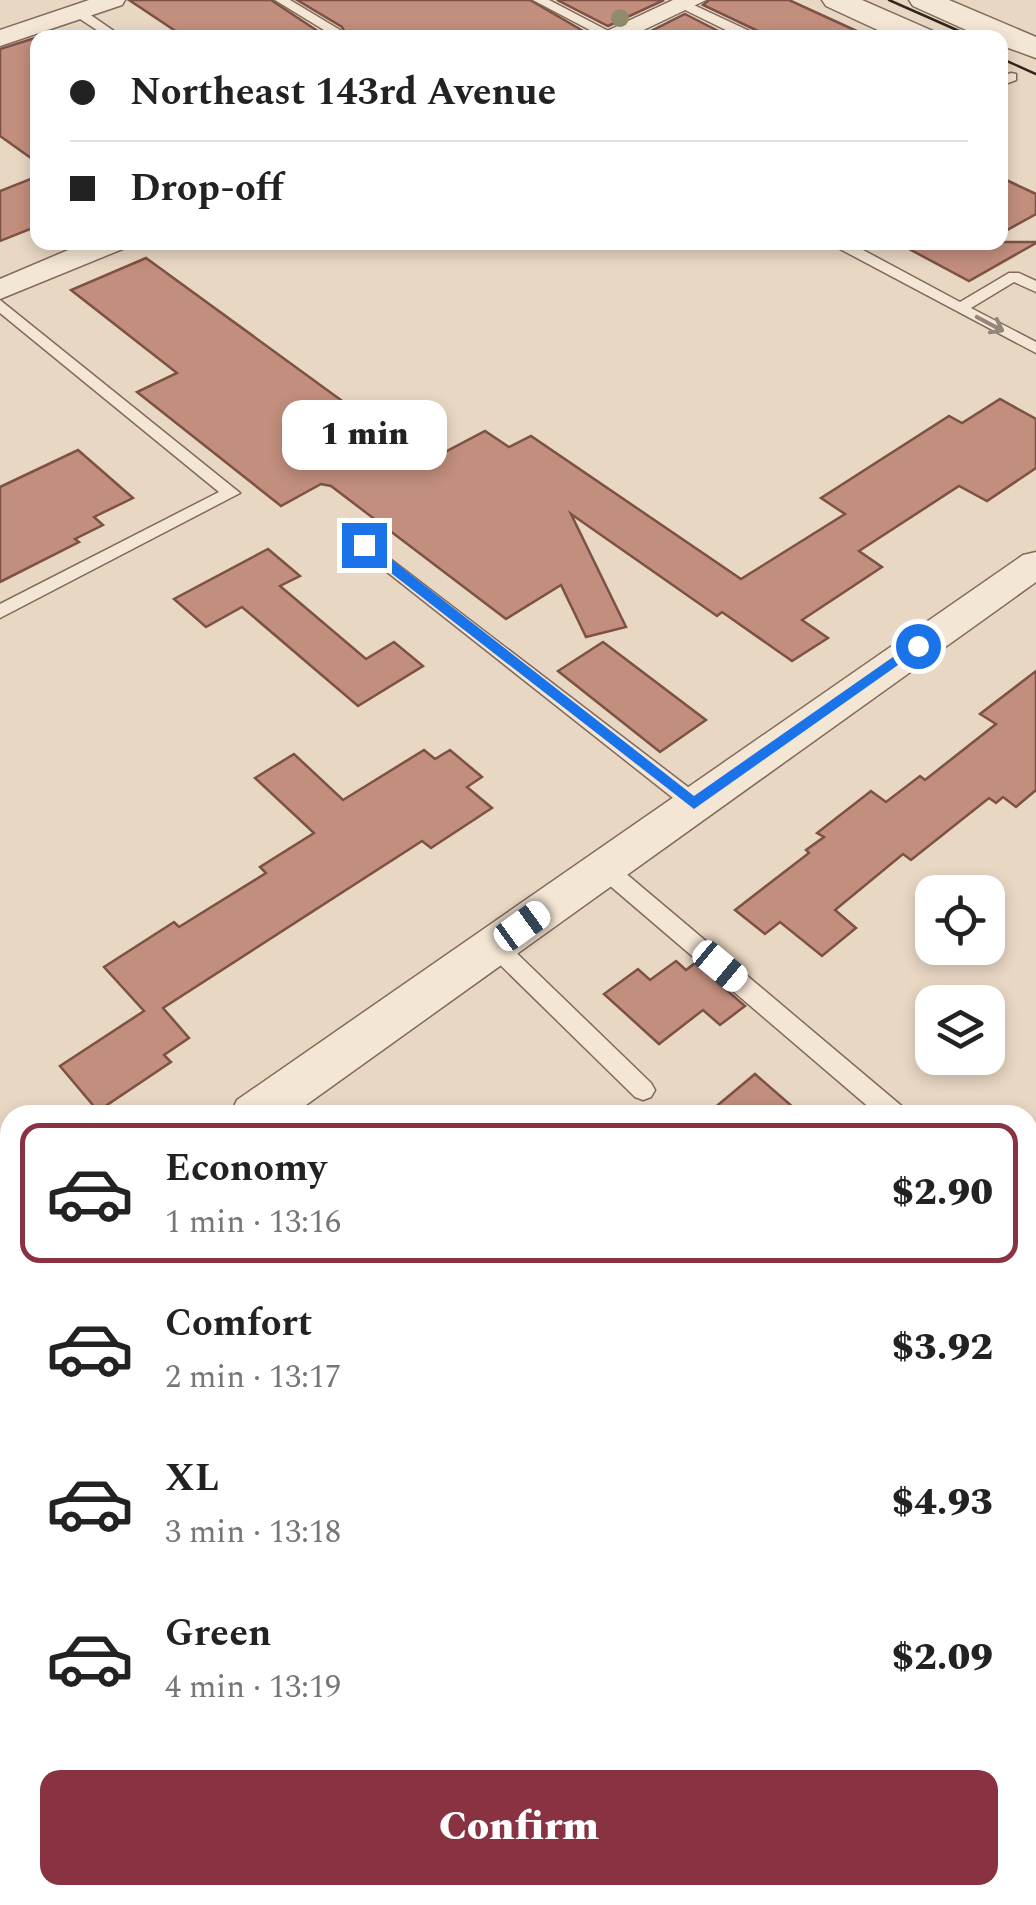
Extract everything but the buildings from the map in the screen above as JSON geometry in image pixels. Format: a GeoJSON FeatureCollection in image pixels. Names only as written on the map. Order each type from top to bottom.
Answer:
{"type":"FeatureCollection","features":[{"type":"Feature","properties":{"kind":"street"},"geometry":{"type":"LineString","coordinates":[[0,38],[113,0]]}},
{"type":"Feature","properties":{"kind":"street"},"geometry":{"type":"LineString","coordinates":[[838,0],[904,30]]}},
{"type":"Feature","properties":{"kind":"street"},"geometry":{"type":"LineString","coordinates":[[621,30],[689,2]]}},
{"type":"Feature","properties":{"kind":"street"},"geometry":{"type":"LineString","coordinates":[[941,2],[998,30]]}},
{"type":"Feature","properties":{"kind":"street"},"geometry":{"type":"LineString","coordinates":[[1008,35],[1036,49]]}},
{"type":"Feature","properties":{"kind":"street"},"geometry":{"type":"LineString","coordinates":[[0,290],[95,250]]}},
{"type":"Feature","properties":{"kind":"street"},"geometry":{"type":"LineString","coordinates":[[268,1105],[1036,564]]}},
{"type":"Feature","properties":{"kind":"lane"},"geometry":{"type":"LineString","coordinates":[[281,0],[334,30]]}},
{"type":"Feature","properties":{"kind":"lane"},"geometry":{"type":"LineString","coordinates":[[539,0],[596,30]]}},
{"type":"Feature","properties":{"kind":"lane"},"geometry":{"type":"LineString","coordinates":[[689,2],[739,30]]}},
{"type":"Feature","properties":{"kind":"lane"},"geometry":{"type":"LineString","coordinates":[[78,12],[106,30]]}},
{"type":"Feature","properties":{"kind":"lane"},"geometry":{"type":"LineString","coordinates":[[852,250],[1036,348]]}},
{"type":"Feature","properties":{"kind":"lane"},"geometry":{"type":"LineString","coordinates":[[960,308],[1014,276],[1036,287]]}},
{"type":"Feature","properties":{"kind":"lane"},"geometry":{"type":"LineString","coordinates":[[0,305],[232,494],[0,612]]}},
{"type":"Feature","properties":{"kind":"lane"},"geometry":{"type":"LineString","coordinates":[[364,545],[694,804]]}},
{"type":"Feature","properties":{"kind":"lane"},"geometry":{"type":"LineString","coordinates":[[603,868],[883,1105]]}},
{"type":"Feature","properties":{"kind":"lane"},"geometry":{"type":"LineString","coordinates":[[494,945],[643,1090]]}},
{"type":"Feature","properties":{"kind":"tram line"},"geometry":{"type":"LineString","coordinates":[[889,0],[957,30]]}},
{"type":"Feature","properties":{"kind":"tram line"},"geometry":{"type":"LineString","coordinates":[[1008,62],[1036,74]]}},
{"type":"Feature","properties":{"kind":"route"},"geometry":{"type":"LineString","coordinates":[[364,545],[694,804],[918,646]]}}]}
